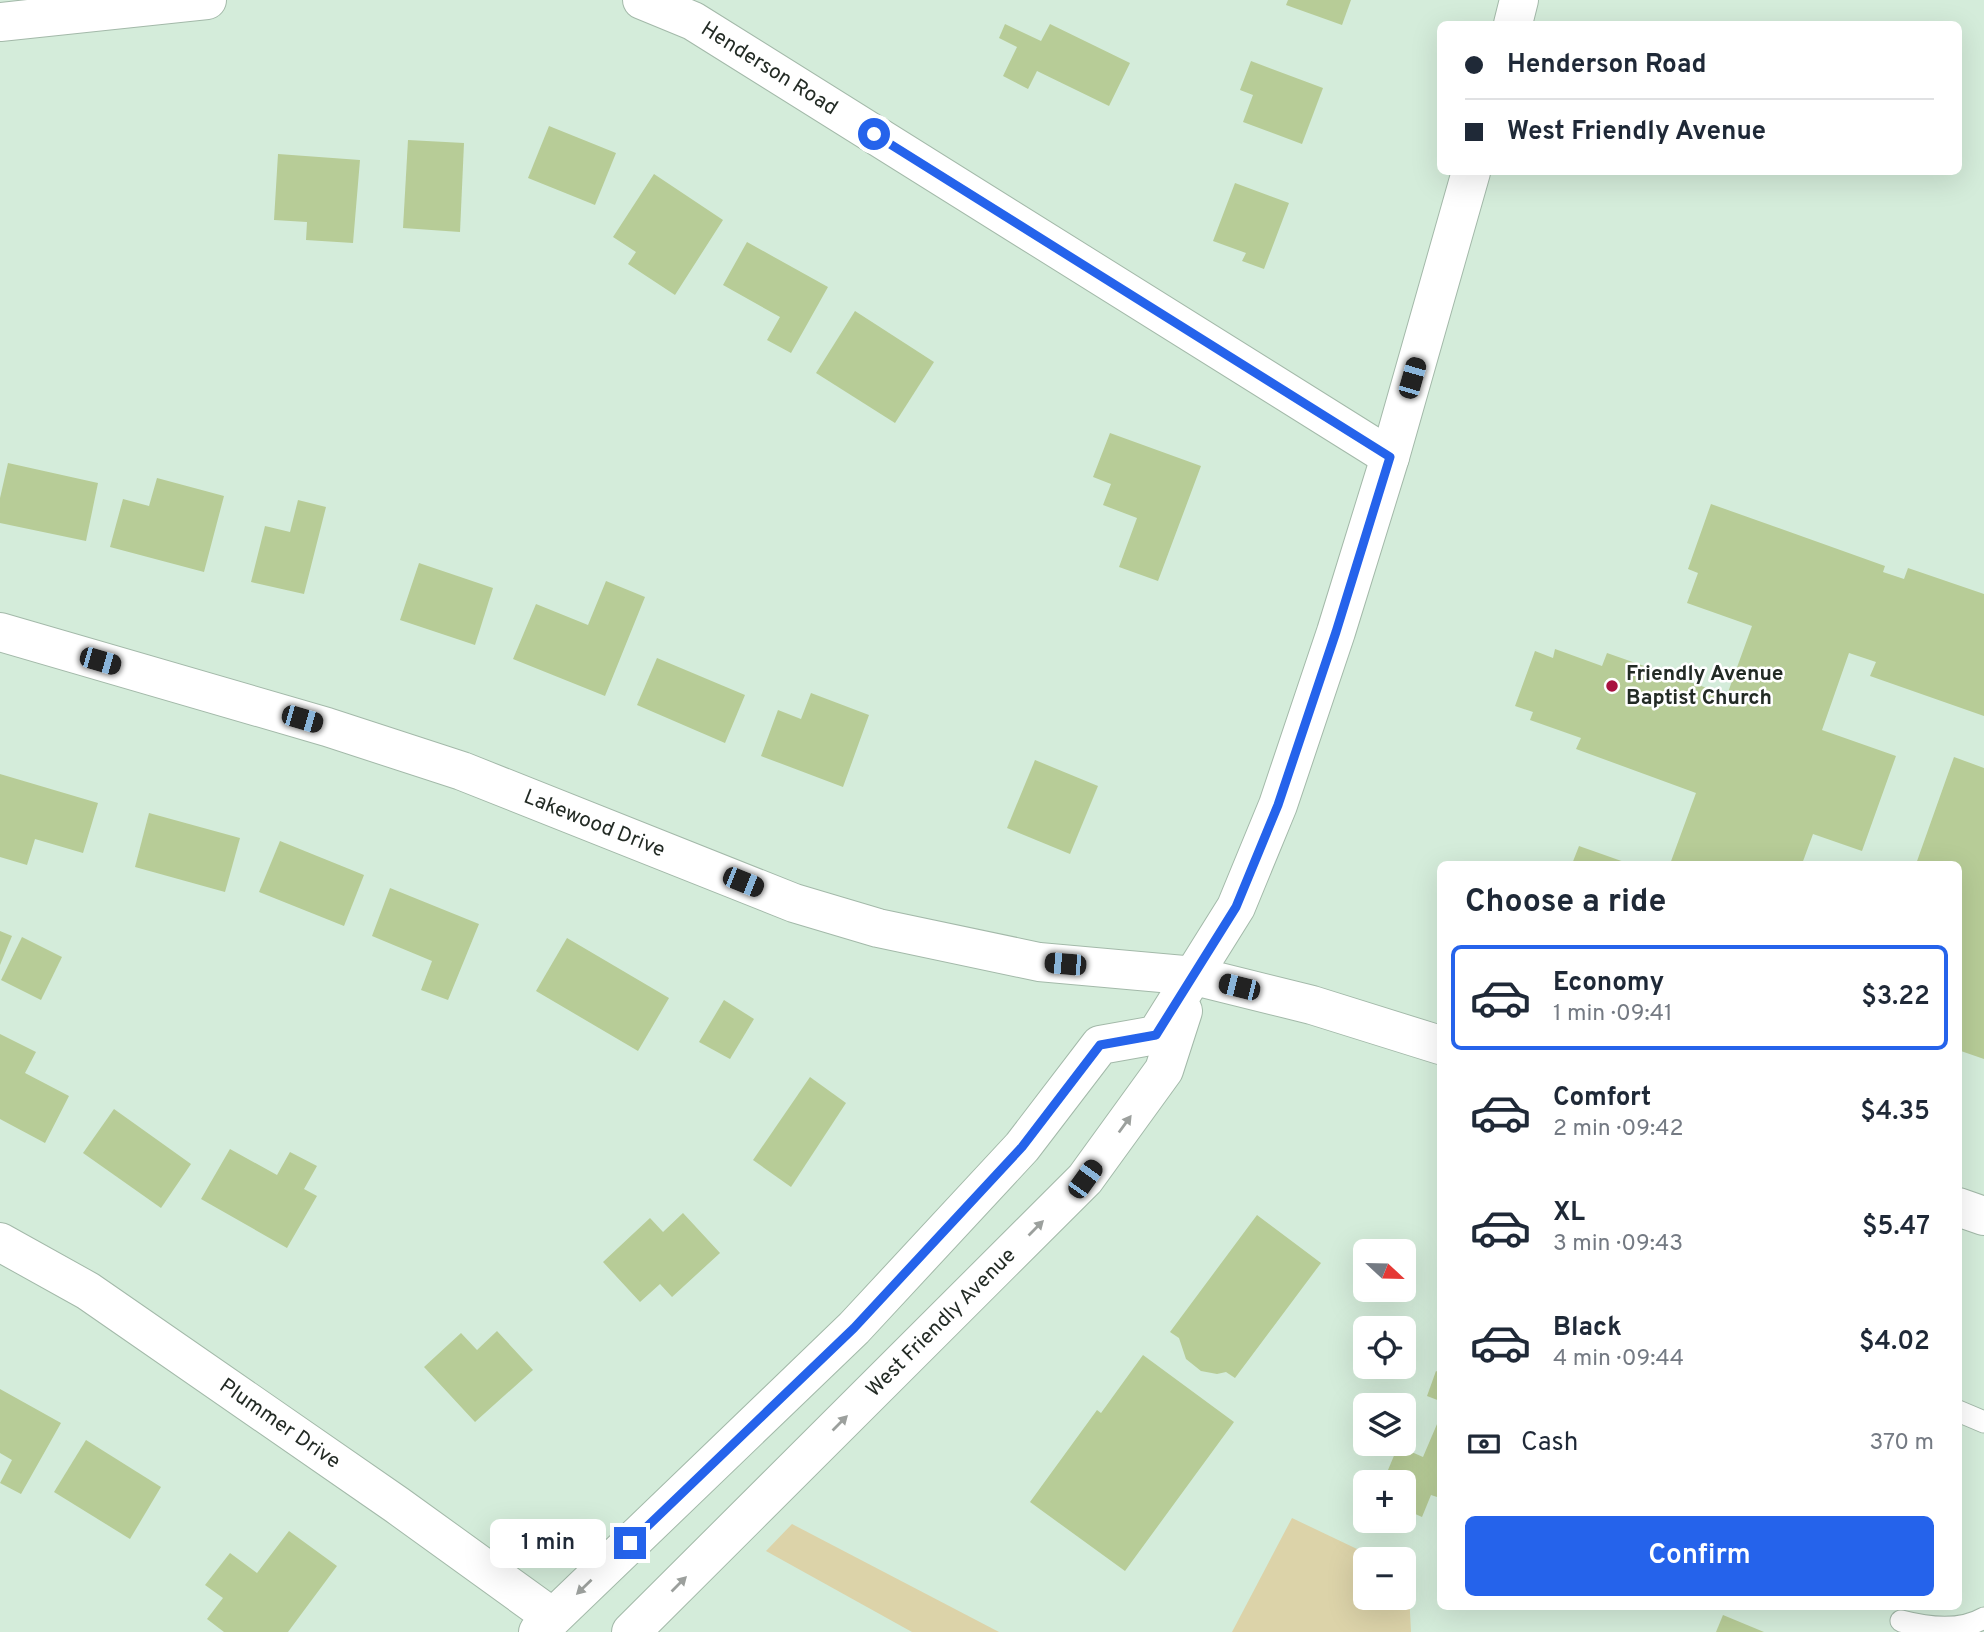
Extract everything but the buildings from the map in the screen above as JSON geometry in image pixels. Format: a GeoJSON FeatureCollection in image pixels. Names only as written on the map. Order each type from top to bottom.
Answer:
{"type":"FeatureCollection","features":[{"type":"Feature","properties":{"kind":"street"},"geometry":{"type":"LineString","coordinates":[[0,22],[207,0]]}},
{"type":"Feature","properties":{"kind":"street","name":"Henderson Road"},"geometry":{"type":"LineString","coordinates":[[642,0],[693,21],[1390,457]]}},
{"type":"Feature","properties":{"kind":"street"},"geometry":{"type":"LineString","coordinates":[[1514,21],[1519,0]]}},
{"type":"Feature","properties":{"kind":"street","name":"West Friendly Avenue"},"geometry":{"type":"LineString","coordinates":[[545,1625],[854,1328],[1022,1147],[1100,1045],[1156,1035],[1195,975],[1236,907],[1278,805],[1336,632],[1390,457],[1470,175]]}},
{"type":"Feature","properties":{"kind":"street","name":"Lakewood Drive"},"geometry":{"type":"LineString","coordinates":[[0,632],[327,727],[462,771],[794,902],[878,928],[1039,962],[1195,975],[1312,1005],[1437,1044]]}},
{"type":"Feature","properties":{"kind":"street","name":"West Friendly Avenue"},"geometry":{"type":"LineString","coordinates":[[631,1632],[1085,1179],[1164,1070],[1195,975]]}},
{"type":"Feature","properties":{"kind":"street"},"geometry":{"type":"LineString","coordinates":[[1962,1208],[1984,1216]]}},
{"type":"Feature","properties":{"kind":"street","name":"Plummer Drive"},"geometry":{"type":"LineString","coordinates":[[0,1242],[88,1291],[397,1505],[545,1625]]}},
{"type":"Feature","properties":{"kind":"lane"},"geometry":{"type":"LineString","coordinates":[[1962,1413],[1984,1422]]}},
{"type":"Feature","properties":{"kind":"lane"},"geometry":{"type":"LineString","coordinates":[[1901,1620],[1934,1629],[1960,1629],[1984,1618]]}},
{"type":"Feature","properties":{"kind":"shaded area"},"geometry":{"type":"Polygon","coordinates":[[[1292,1518],[1353,1547],[1353,1610],[1410,1610],[1411,1632],[1232,1632],[1292,1518]]]}},
{"type":"Feature","properties":{"kind":"shaded area"},"geometry":{"type":"Polygon","coordinates":[[[792,1524],[999,1632],[912,1632],[766,1551],[792,1524]]]}},
{"type":"Feature","properties":{"kind":"place","name":"Friendly Avenue Baptist Church"},"geometry":{"type":"Point","coordinates":[1612,686]}},
{"type":"Feature","properties":{"kind":"route"},"geometry":{"type":"LineString","coordinates":[[630,1543],[854,1328],[1022,1147],[1100,1045],[1156,1035],[1236,907],[1278,805],[1336,632],[1390,457],[874,134]]}}]}
